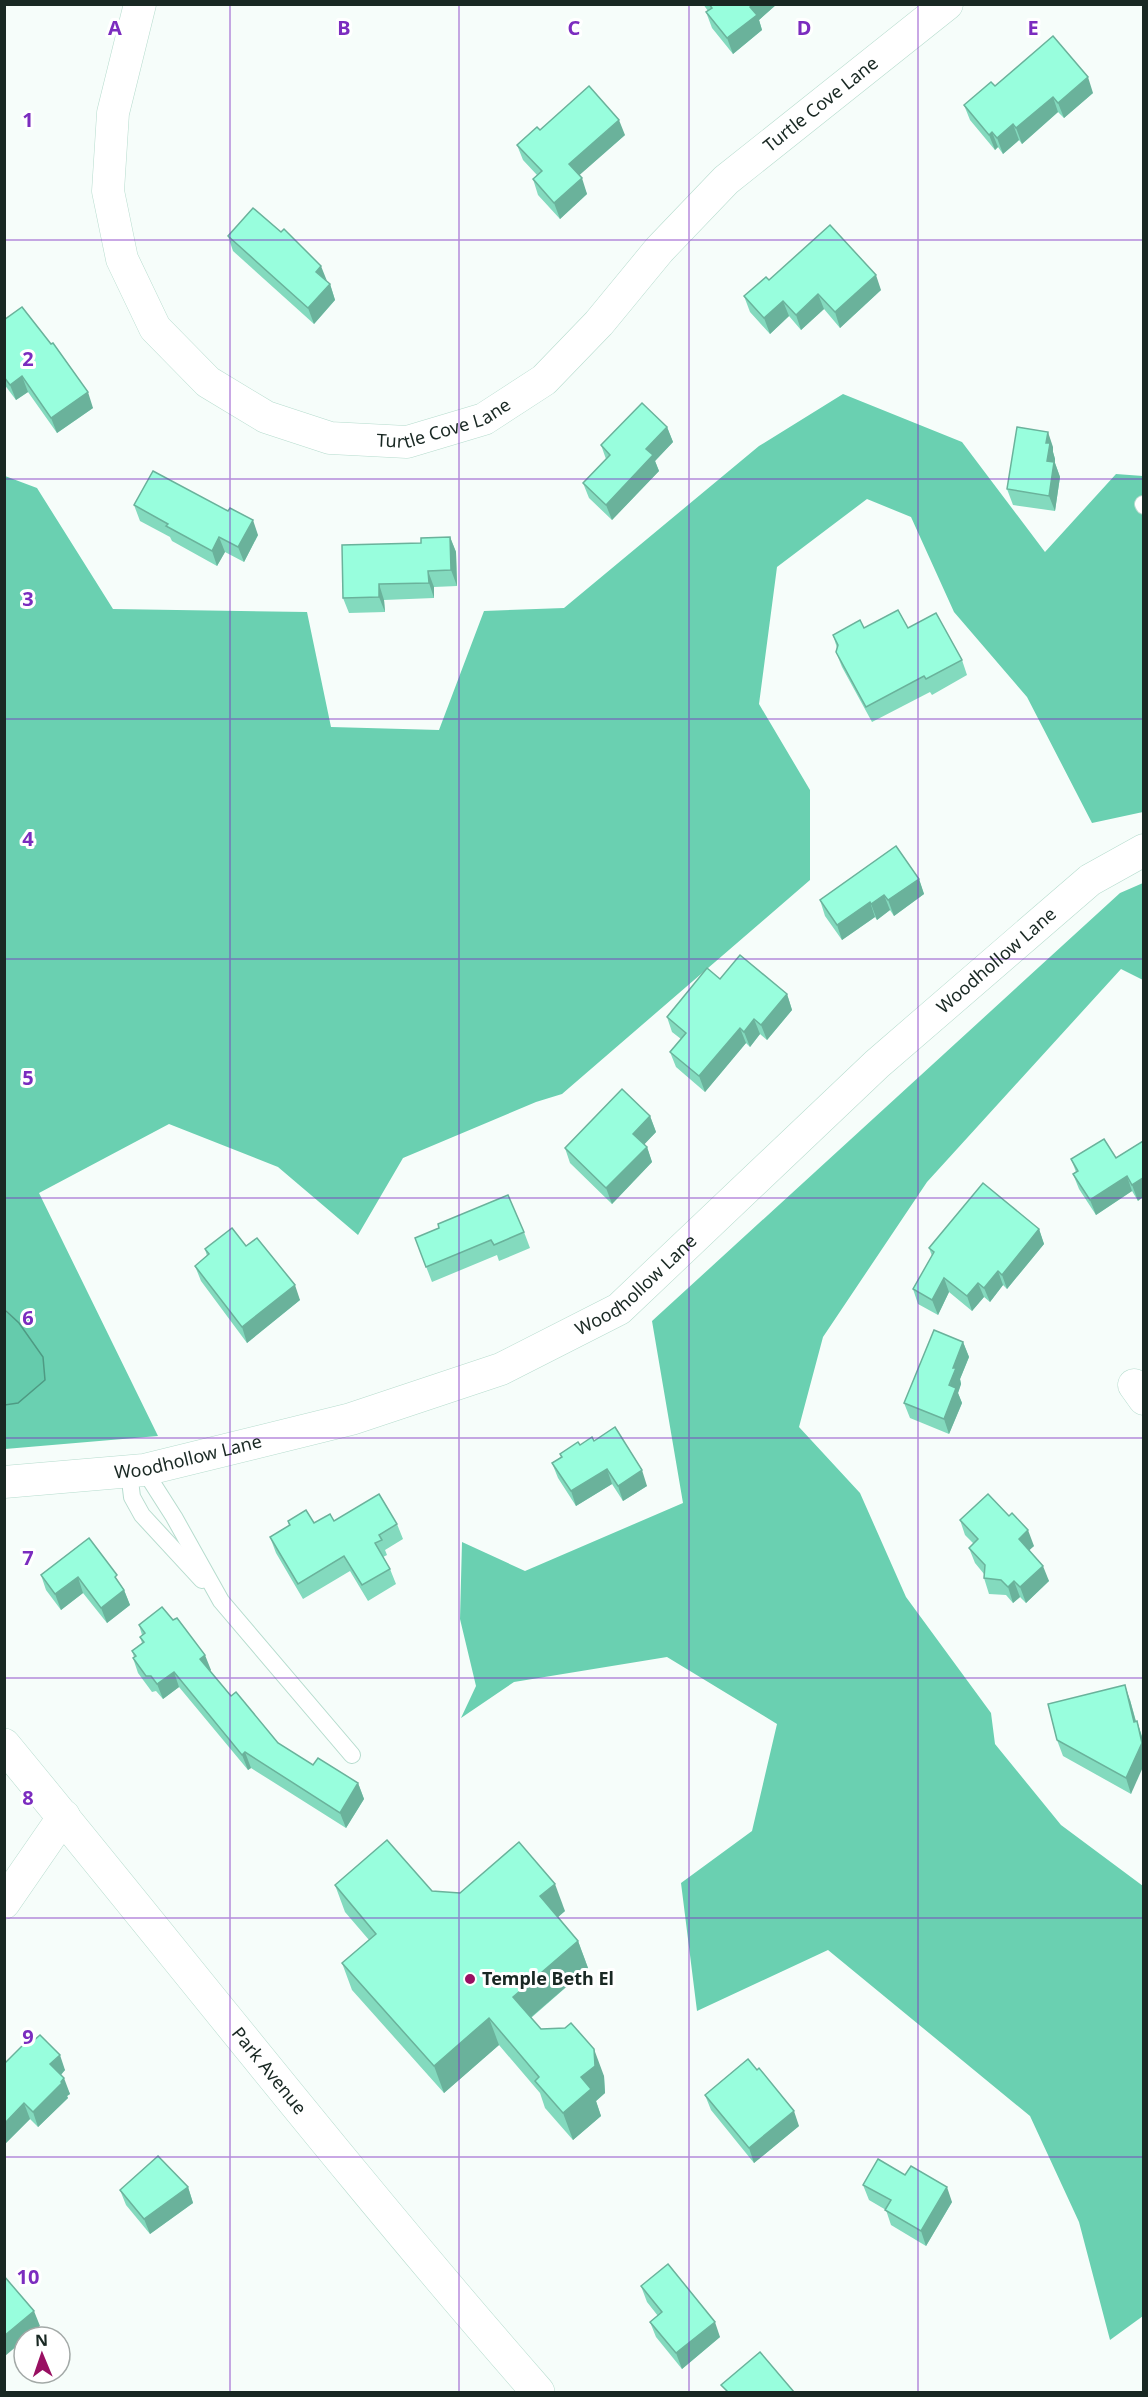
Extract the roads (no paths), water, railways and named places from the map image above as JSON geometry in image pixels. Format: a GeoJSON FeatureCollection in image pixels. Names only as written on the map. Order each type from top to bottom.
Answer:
{"type":"FeatureCollection","features":[{"type":"Feature","properties":{"kind":"main road","name":"Park Avenue"},"geometry":{"type":"LineString","coordinates":[[4,1744],[296,2103],[484,2331],[538,2392]]}},
{"type":"Feature","properties":{"kind":"street","name":"Turtle Cove Lane"},"geometry":{"type":"LineString","coordinates":[[140,4],[113,113],[108,191],[122,259],[155,328],[208,382],[266,417],[330,438],[407,442],[484,419],[544,380],[599,323],[659,250],[726,180],[947,4]]}},
{"type":"Feature","properties":{"kind":"street","name":"Woodhollow Lane"},"geometry":{"type":"LineString","coordinates":[[4,1482],[137,1471],[351,1419],[501,1370],[619,1309],[886,1056],[1090,880],[1143,850]]}},
{"type":"Feature","properties":{"kind":"street"},"geometry":{"type":"LineString","coordinates":[[4,1903],[64,1816]]}},
{"type":"Feature","properties":{"kind":"lane"},"geometry":{"type":"LineString","coordinates":[[137,1471],[132,1497],[142,1515],[221,1602],[352,1755]]}},
{"type":"Feature","properties":{"kind":"lane"},"geometry":{"type":"LineString","coordinates":[[137,1471],[174,1517],[221,1602]]}},
{"type":"Feature","properties":{"kind":"place","name":"Temple Beth El"},"geometry":{"type":"Point","coordinates":[470,1979]}}]}
